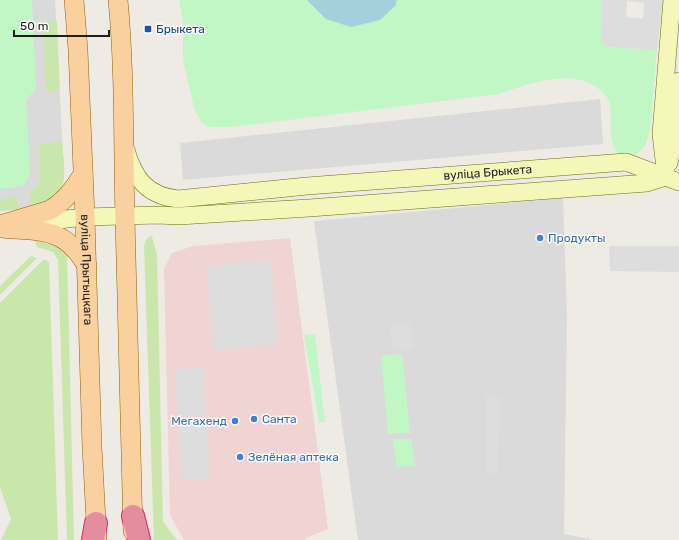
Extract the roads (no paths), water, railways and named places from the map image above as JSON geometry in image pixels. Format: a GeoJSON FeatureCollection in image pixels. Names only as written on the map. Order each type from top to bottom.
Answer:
{"type":"FeatureCollection","features":[{"type":"Feature","properties":{"kind":"highway"},"geometry":{"type":"LineString","coordinates":[[133,516],[138,540]]}},
{"type":"Feature","properties":{"kind":"main road","name":"вуліца Прытыцкага"},"geometry":{"type":"LineString","coordinates":[[74,0],[78,50],[85,217],[96,534]]}},
{"type":"Feature","properties":{"kind":"main road"},"geometry":{"type":"LineString","coordinates":[[118,0],[122,38],[125,144],[125,217],[134,540]]}},
{"type":"Feature","properties":{"kind":"main road"},"geometry":{"type":"LineString","coordinates":[[0,226],[50,210],[57,206],[73,190],[83,174]]}},
{"type":"Feature","properties":{"kind":"main road"},"geometry":{"type":"LineString","coordinates":[[0,226],[53,234],[70,243],[87,266]]}},
{"type":"Feature","properties":{"kind":"street"},"geometry":{"type":"LineString","coordinates":[[672,0],[661,134],[672,180]]}},
{"type":"Feature","properties":{"kind":"street"},"geometry":{"type":"LineString","coordinates":[[672,180],[679,81]]}},
{"type":"Feature","properties":{"kind":"street","name":"вуліца Брыкета"},"geometry":{"type":"LineString","coordinates":[[125,144],[130,165],[139,179],[151,191],[166,198],[178,199],[307,186],[626,162],[672,180]]}},
{"type":"Feature","properties":{"kind":"street"},"geometry":{"type":"LineString","coordinates":[[502,172],[504,194]]}},
{"type":"Feature","properties":{"kind":"street","name":"вуліца Брыкета"},"geometry":{"type":"LineString","coordinates":[[0,226],[85,217],[158,215],[179,216],[309,208],[672,180]]}},
{"type":"Feature","properties":{"kind":"street"},"geometry":{"type":"LineString","coordinates":[[307,186],[309,208]]}},
{"type":"Feature","properties":{"kind":"water"},"geometry":{"type":"Polygon","coordinates":[[[307,0],[397,0],[395,6],[380,20],[351,27],[326,19],[307,0]]]}},
{"type":"Feature","properties":{"kind":"place","name":"Брыкета"},"geometry":{"type":"Point","coordinates":[148,29]}},
{"type":"Feature","properties":{"kind":"place","name":"Продукты"},"geometry":{"type":"Point","coordinates":[540,238]}},
{"type":"Feature","properties":{"kind":"place","name":"Санта"},"geometry":{"type":"Point","coordinates":[254,419]}},
{"type":"Feature","properties":{"kind":"place","name":"Мегахенд"},"geometry":{"type":"Point","coordinates":[235,421]}},
{"type":"Feature","properties":{"kind":"place","name":"Зелёная аптека"},"geometry":{"type":"Point","coordinates":[240,457]}}]}
